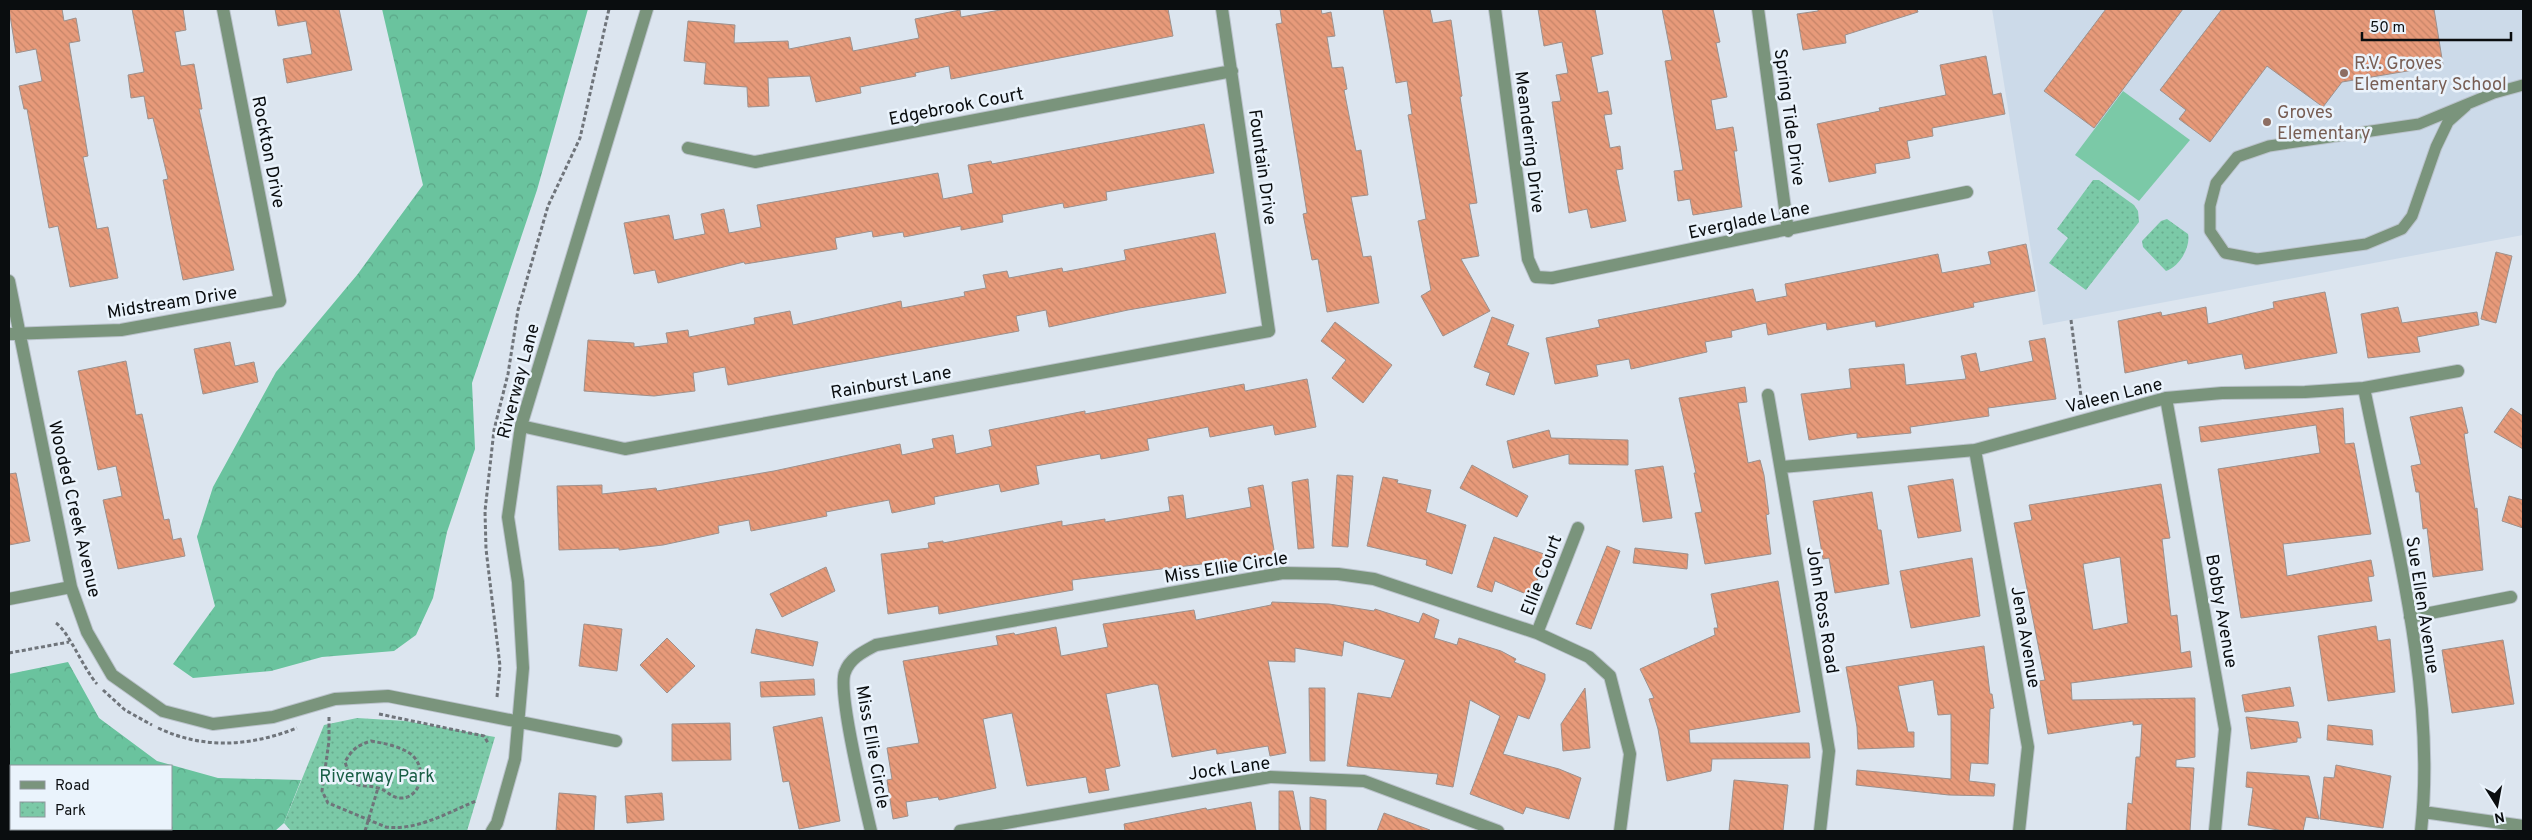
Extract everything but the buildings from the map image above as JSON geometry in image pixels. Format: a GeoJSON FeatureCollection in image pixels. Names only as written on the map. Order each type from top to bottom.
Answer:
{"type":"FeatureCollection","features":[{"type":"Feature","properties":{"kind":"street","name":"Rockton Drive"},"geometry":{"type":"LineString","coordinates":[[223,9],[280,301]]}},
{"type":"Feature","properties":{"kind":"street","name":"Riverway Lane"},"geometry":{"type":"LineString","coordinates":[[492,831],[497,822],[515,759],[523,668],[518,582],[508,517],[521,426],[647,9]]}},
{"type":"Feature","properties":{"kind":"street","name":"Fountain Drive"},"geometry":{"type":"LineString","coordinates":[[1222,9],[1269,331]]}},
{"type":"Feature","properties":{"kind":"street","name":"Meandering Drive"},"geometry":{"type":"LineString","coordinates":[[1495,9],[1528,259],[1536,277]]}},
{"type":"Feature","properties":{"kind":"street","name":"Spring Tide Drive"},"geometry":{"type":"LineString","coordinates":[[1758,9],[1788,230]]}},
{"type":"Feature","properties":{"kind":"street","name":"Edgebrook Court"},"geometry":{"type":"LineString","coordinates":[[688,148],[755,162],[1232,71]]}},
{"type":"Feature","properties":{"kind":"street","name":"Everglade Lane"},"geometry":{"type":"LineString","coordinates":[[1536,277],[1552,278],[1967,192]]}},
{"type":"Feature","properties":{"kind":"street","name":"Wooded Creek Avenue"},"geometry":{"type":"LineString","coordinates":[[9,281],[14,333],[71,587],[87,632],[112,674],[163,711],[213,724],[274,717],[335,699],[388,696],[616,741]]}},
{"type":"Feature","properties":{"kind":"street","name":"Midstream Drive"},"geometry":{"type":"LineString","coordinates":[[14,333],[121,330],[280,301]]}},
{"type":"Feature","properties":{"kind":"street","name":"Rainburst Lane"},"geometry":{"type":"LineString","coordinates":[[521,426],[625,449],[1269,331]]}},
{"type":"Feature","properties":{"kind":"street","name":"Valeen Lane"},"geometry":{"type":"LineString","coordinates":[[1782,467],[1975,450],[2166,398],[2222,393],[2305,392],[2364,388],[2458,371]]}},
{"type":"Feature","properties":{"kind":"street","name":"Sue Ellen Avenue"},"geometry":{"type":"LineString","coordinates":[[2364,388],[2410,617],[2425,739],[2423,812],[2420,831]]}},
{"type":"Feature","properties":{"kind":"street","name":"John Ross Road"},"geometry":{"type":"LineString","coordinates":[[1768,395],[1782,467],[1829,751],[1820,831]]}},
{"type":"Feature","properties":{"kind":"street","name":"Bobby Avenue"},"geometry":{"type":"LineString","coordinates":[[2166,398],[2225,729],[2215,831]]}},
{"type":"Feature","properties":{"kind":"street","name":"Jena Avenue"},"geometry":{"type":"LineString","coordinates":[[1975,450],[2028,747],[2019,831]]}},
{"type":"Feature","properties":{"kind":"street","name":"Ellie Court"},"geometry":{"type":"LineString","coordinates":[[1537,634],[1578,528]]}},
{"type":"Feature","properties":{"kind":"street","name":"Miss Ellie Circle"},"geometry":{"type":"LineString","coordinates":[[871,831],[844,698],[844,673],[856,656],[876,645],[1284,573],[1338,574],[1374,579],[1537,634],[1589,657],[1610,676],[1630,754],[1620,831]]}},
{"type":"Feature","properties":{"kind":"street"},"geometry":{"type":"LineString","coordinates":[[9,599],[71,587]]}},
{"type":"Feature","properties":{"kind":"street"},"geometry":{"type":"LineString","coordinates":[[2410,617],[2511,597]]}},
{"type":"Feature","properties":{"kind":"street","name":"Jock Lane"},"geometry":{"type":"LineString","coordinates":[[960,831],[1270,777],[1364,781],[1498,831]]}},
{"type":"Feature","properties":{"kind":"street"},"geometry":{"type":"LineString","coordinates":[[2423,812],[2523,826]]}},
{"type":"Feature","properties":{"kind":"lane"},"geometry":{"type":"LineString","coordinates":[[2466,106],[2448,122],[2436,147],[2412,216],[2402,229],[2366,244],[2257,259],[2225,253],[2210,232],[2210,206],[2216,183],[2237,157],[2269,146],[2419,124],[2494,93],[2523,85]]}},
{"type":"Feature","properties":{"kind":"path"},"geometry":{"type":"LineString","coordinates":[[2071,320],[2082,408]]}},
{"type":"Feature","properties":{"kind":"path"},"geometry":{"type":"LineString","coordinates":[[9,653],[72,641],[87,632]]}},
{"type":"Feature","properties":{"kind":"path"},"geometry":{"type":"LineString","coordinates":[[330,717],[329,741],[322,791],[328,803],[386,827],[400,830],[476,801]]}},
{"type":"Feature","properties":{"kind":"path"},"geometry":{"type":"LineString","coordinates":[[371,740],[404,750],[414,756],[420,767],[422,778],[415,792],[402,798],[391,796],[385,790],[378,788],[358,786],[352,783],[345,762],[350,752],[358,745],[371,740]]}},
{"type":"Feature","properties":{"kind":"path"},"geometry":{"type":"LineString","coordinates":[[365,831],[378,788]]}},
{"type":"Feature","properties":{"kind":"shaded area","name":"Groves Elementary"},"geometry":{"type":"Polygon","coordinates":[[[1992,9],[2523,9],[2523,235],[2043,325],[1992,9]]]}},
{"type":"Feature","properties":{"kind":"green space"},"geometry":{"type":"Polygon","coordinates":[[[382,9],[588,9],[537,190],[472,383],[475,449],[447,532],[433,598],[416,635],[394,651],[322,657],[271,671],[193,678],[173,664],[215,606],[197,537],[213,487],[276,372],[357,275],[423,185],[382,9]]]}},
{"type":"Feature","properties":{"kind":"green space"},"geometry":{"type":"Polygon","coordinates":[[[2123,91],[2190,140],[2139,201],[2075,155],[2123,91]]]}},
{"type":"Feature","properties":{"kind":"green space"},"geometry":{"type":"Polygon","coordinates":[[[2093,180],[2099,180],[2134,205],[2138,211],[2139,222],[2086,290],[2049,263],[2068,238],[2057,229],[2093,180]]]}},
{"type":"Feature","properties":{"kind":"green space"},"geometry":{"type":"Polygon","coordinates":[[[2167,219],[2188,234],[2188,245],[2179,261],[2166,271],[2143,247],[2142,241],[2161,221],[2167,219]]]}},
{"type":"Feature","properties":{"kind":"green space"},"geometry":{"type":"Polygon","coordinates":[[[68,662],[99,718],[157,761],[171,765],[10,765],[10,830],[172,830],[172,765],[218,778],[301,780],[284,823],[275,831],[9,831],[9,674],[68,662]]]}},
{"type":"Feature","properties":{"kind":"green space","name":"Riverway Park"},"geometry":{"type":"Polygon","coordinates":[[[357,718],[406,721],[495,737],[467,831],[291,831],[284,823],[324,725],[357,718]]]}},
{"type":"Feature","properties":{"kind":"place","name":"R.V. Groves Elementary School"},"geometry":{"type":"Point","coordinates":[2344,73]}},
{"type":"Feature","properties":{"kind":"place","name":"Groves Elementary"},"geometry":{"type":"Point","coordinates":[2267,122]}}]}
